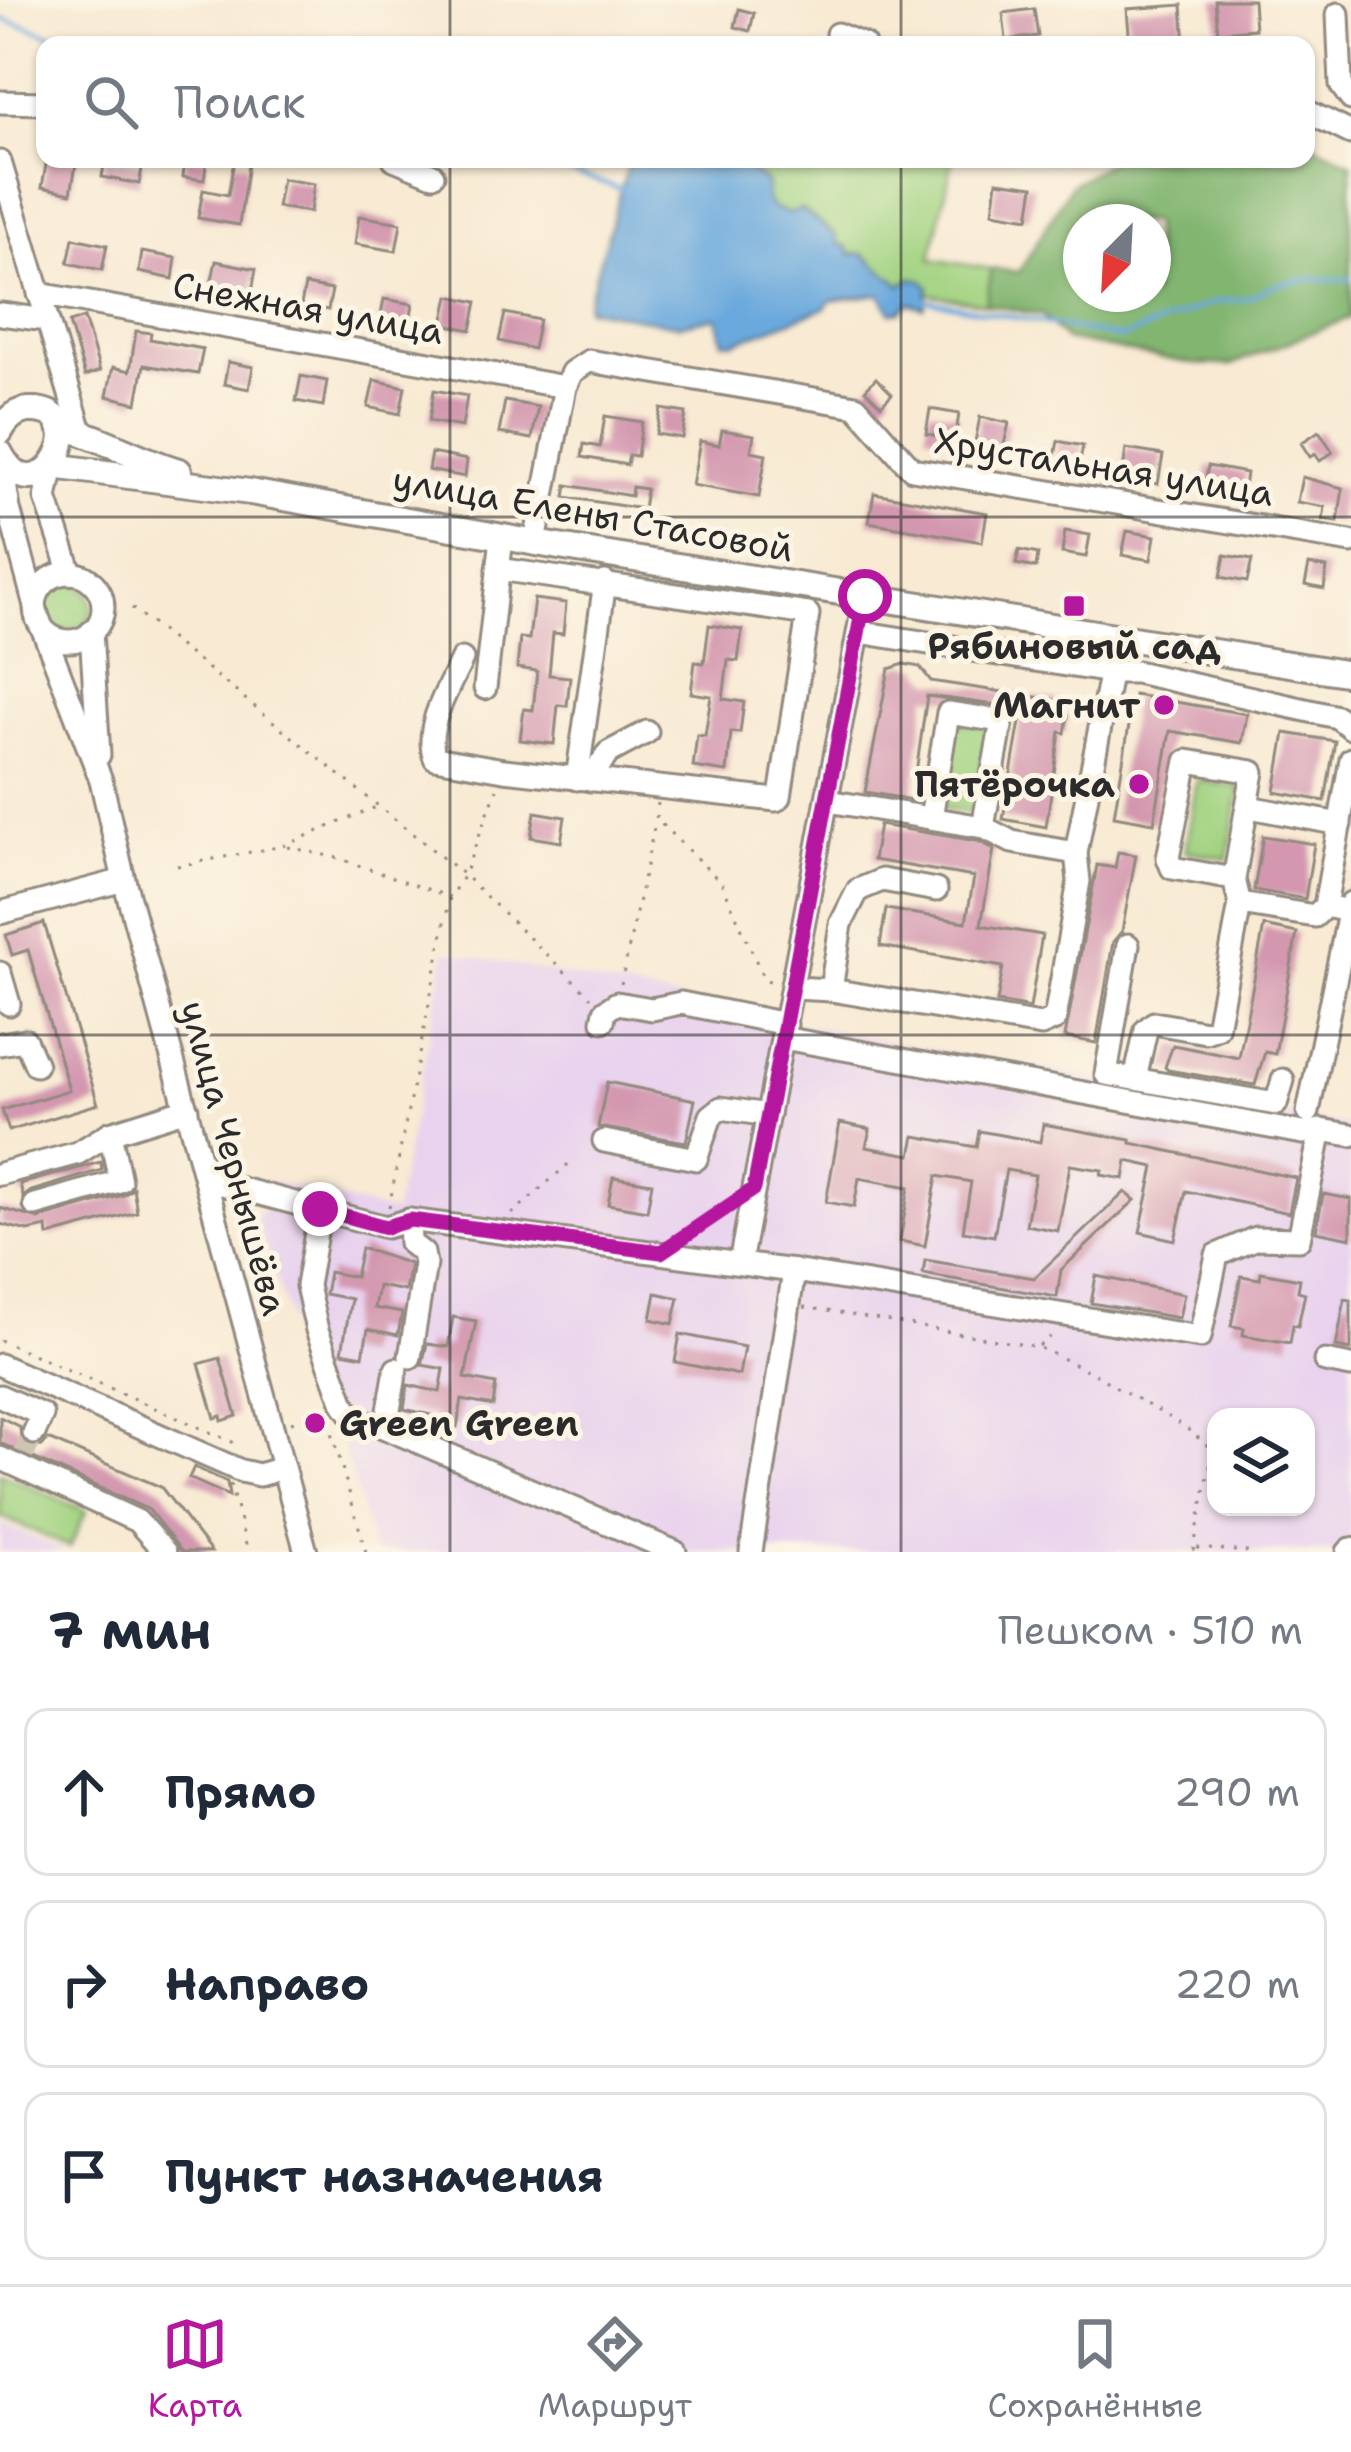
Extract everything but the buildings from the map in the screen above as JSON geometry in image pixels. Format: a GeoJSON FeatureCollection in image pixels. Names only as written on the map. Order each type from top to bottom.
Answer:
{"type":"FeatureCollection","features":[{"type":"Feature","properties":{"kind":"main road","name":"улица Елены Стасовой"},"geometry":{"type":"LineString","coordinates":[[5,419],[35,410],[152,464],[250,492]]}},
{"type":"Feature","properties":{"kind":"main road"},"geometry":{"type":"LineString","coordinates":[[53,466],[70,429]]}},
{"type":"Feature","properties":{"kind":"main road","name":"улица Елены Стасовой"},"geometry":{"type":"LineString","coordinates":[[0,455],[25,475],[53,466],[250,492],[1351,674]]}},
{"type":"Feature","properties":{"kind":"street"},"geometry":{"type":"LineString","coordinates":[[1338,14],[1341,85],[1351,99]]}},
{"type":"Feature","properties":{"kind":"street"},"geometry":{"type":"LineString","coordinates":[[837,34],[842,36]]}},
{"type":"Feature","properties":{"kind":"street"},"geometry":{"type":"LineString","coordinates":[[0,102],[36,103]]}},
{"type":"Feature","properties":{"kind":"street"},"geometry":{"type":"LineString","coordinates":[[1315,115],[1351,133]]}},
{"type":"Feature","properties":{"kind":"street"},"geometry":{"type":"LineString","coordinates":[[0,162],[46,320],[70,429]]}},
{"type":"Feature","properties":{"kind":"street"},"geometry":{"type":"LineString","coordinates":[[416,168],[433,175]]}},
{"type":"Feature","properties":{"kind":"street","name":"Снежная улица"},"geometry":{"type":"LineString","coordinates":[[39,294],[566,387]]}},
{"type":"Feature","properties":{"kind":"street"},"geometry":{"type":"LineString","coordinates":[[1,314],[46,320]]}},
{"type":"Feature","properties":{"kind":"street","name":"Хрустальная улица"},"geometry":{"type":"LineString","coordinates":[[566,387],[572,372],[589,361],[856,406],[912,469],[1351,542]]}},
{"type":"Feature","properties":{"kind":"street"},"geometry":{"type":"LineString","coordinates":[[535,542],[566,387]]}},
{"type":"Feature","properties":{"kind":"street","name":"улица Чернышёва"},"geometry":{"type":"LineString","coordinates":[[0,455],[38,617],[101,780],[306,1552]]}},
{"type":"Feature","properties":{"kind":"street","name":"улица Чернышёва"},"geometry":{"type":"LineString","coordinates":[[53,466],[46,498],[71,573],[88,578],[101,597],[100,620],[91,632],[101,780]]}},
{"type":"Feature","properties":{"kind":"street"},"geometry":{"type":"LineString","coordinates":[[485,688],[502,537]]}},
{"type":"Feature","properties":{"kind":"street"},"geometry":{"type":"LineString","coordinates":[[461,659],[434,722],[435,758],[583,780],[780,797],[808,614],[498,569]]}},
{"type":"Feature","properties":{"kind":"street"},"geometry":{"type":"LineString","coordinates":[[71,573],[56,574],[39,587],[38,617],[56,640],[77,640],[91,632]]}},
{"type":"Feature","properties":{"kind":"street"},"geometry":{"type":"LineString","coordinates":[[583,780],[605,582]]}},
{"type":"Feature","properties":{"kind":"street"},"geometry":{"type":"LineString","coordinates":[[740,1263],[865,596]]}},
{"type":"Feature","properties":{"kind":"street"},"geometry":{"type":"LineString","coordinates":[[859,632],[1110,672],[1136,672],[1336,717],[1351,728]]}},
{"type":"Feature","properties":{"kind":"street"},"geometry":{"type":"LineString","coordinates":[[794,988],[1048,1023],[1054,1019],[1079,881],[1076,853],[1118,638]]}},
{"type":"Feature","properties":{"kind":"street"},"geometry":{"type":"LineString","coordinates":[[931,818],[948,713],[1002,721],[983,827]]}},
{"type":"Feature","properties":{"kind":"street"},"geometry":{"type":"LineString","coordinates":[[583,780],[608,753],[647,732]]}},
{"type":"Feature","properties":{"kind":"street"},"geometry":{"type":"LineString","coordinates":[[1240,904],[1315,916],[1324,906],[1351,759]]}},
{"type":"Feature","properties":{"kind":"street"},"geometry":{"type":"LineString","coordinates":[[1135,1079],[1146,1030],[1154,1023],[1207,1033],[1217,1028],[1240,904],[1234,879],[1253,772],[1187,761],[1168,858],[1172,868],[1234,879]]}},
{"type":"Feature","properties":{"kind":"street"},"geometry":{"type":"LineString","coordinates":[[828,801],[983,827],[1012,842],[1076,853]]}},
{"type":"Feature","properties":{"kind":"street"},"geometry":{"type":"LineString","coordinates":[[1249,807],[1340,824]]}},
{"type":"Feature","properties":{"kind":"street"},"geometry":{"type":"LineString","coordinates":[[0,914],[124,880]]}},
{"type":"Feature","properties":{"kind":"street"},"geometry":{"type":"LineString","coordinates":[[831,991],[841,924],[858,890],[882,880],[936,890]]}},
{"type":"Feature","properties":{"kind":"street"},"geometry":{"type":"LineString","coordinates":[[207,1180],[386,1227],[410,1220],[661,1252],[1200,1337],[1217,1256],[1256,1238],[1298,1239],[1350,905],[1324,906]]}},
{"type":"Feature","properties":{"kind":"street"},"geometry":{"type":"LineString","coordinates":[[1128,944],[1106,1074],[1276,1104],[1282,1080]]}},
{"type":"Feature","properties":{"kind":"street"},"geometry":{"type":"LineString","coordinates":[[0,973],[9,1004]]}},
{"type":"Feature","properties":{"kind":"street"},"geometry":{"type":"LineString","coordinates":[[608,1012],[681,1003],[785,1031],[1303,1133],[1314,1121]]}},
{"type":"Feature","properties":{"kind":"street"},"geometry":{"type":"LineString","coordinates":[[0,1044],[26,1040],[36,1065]]}},
{"type":"Feature","properties":{"kind":"street"},"geometry":{"type":"LineString","coordinates":[[604,1142],[697,1159],[711,1115],[721,1108],[768,1115]]}},
{"type":"Feature","properties":{"kind":"street"},"geometry":{"type":"LineString","coordinates":[[0,1174],[78,1153],[110,1133],[187,1109]]}},
{"type":"Feature","properties":{"kind":"street"},"geometry":{"type":"LineString","coordinates":[[1314,1121],[1351,1135]]}},
{"type":"Feature","properties":{"kind":"street"},"geometry":{"type":"LineString","coordinates":[[35,1205],[120,1181],[110,1133]]}},
{"type":"Feature","properties":{"kind":"street"},"geometry":{"type":"LineString","coordinates":[[0,1159],[78,1153]]}},
{"type":"Feature","properties":{"kind":"street"},"geometry":{"type":"LineString","coordinates":[[320,1209],[307,1286],[317,1330],[344,1403],[356,1419],[675,1552]]}},
{"type":"Feature","properties":{"kind":"street"},"geometry":{"type":"LineString","coordinates":[[386,1428],[425,1264],[423,1253],[410,1243],[410,1220]]}},
{"type":"Feature","properties":{"kind":"street"},"geometry":{"type":"LineString","coordinates":[[751,1552],[794,1270]]}},
{"type":"Feature","properties":{"kind":"street"},"geometry":{"type":"LineString","coordinates":[[1325,1361],[1351,1366]]}},
{"type":"Feature","properties":{"kind":"street"},"geometry":{"type":"LineString","coordinates":[[0,1365],[241,1471],[259,1474],[282,1468]]}},
{"type":"Feature","properties":{"kind":"street"},"geometry":{"type":"LineString","coordinates":[[0,1396],[42,1415],[34,1433]]}},
{"type":"Feature","properties":{"kind":"street"},"geometry":{"type":"LineString","coordinates":[[14,1460],[137,1521],[165,1552]]}},
{"type":"Feature","properties":{"kind":"path"},"geometry":{"type":"LineString","coordinates":[[132,608],[464,875],[608,1012],[662,787]]}},
{"type":"Feature","properties":{"kind":"path"},"geometry":{"type":"LineString","coordinates":[[386,1227],[450,897],[464,875],[504,770]]}},
{"type":"Feature","properties":{"kind":"path"},"geometry":{"type":"LineString","coordinates":[[177,866],[283,846],[378,806]]}},
{"type":"Feature","properties":{"kind":"path"},"geometry":{"type":"LineString","coordinates":[[656,818],[722,883],[764,980],[794,988]]}},
{"type":"Feature","properties":{"kind":"path"},"geometry":{"type":"LineString","coordinates":[[283,846],[338,857],[450,897]]}},
{"type":"Feature","properties":{"kind":"path"},"geometry":{"type":"LineString","coordinates":[[493,1231],[574,1160]]}},
{"type":"Feature","properties":{"kind":"path"},"geometry":{"type":"LineString","coordinates":[[661,1252],[754,1189]]}},
{"type":"Feature","properties":{"kind":"path"},"geometry":{"type":"LineString","coordinates":[[790,1305],[1038,1347],[1088,1371],[1182,1425],[1211,1448],[1194,1550],[1249,1552]]}},
{"type":"Feature","properties":{"kind":"path"},"geometry":{"type":"LineString","coordinates":[[0,1340],[238,1444]]}},
{"type":"Feature","properties":{"kind":"path"},"geometry":{"type":"LineString","coordinates":[[291,1422],[326,1411],[366,1552]]}},
{"type":"Feature","properties":{"kind":"path"},"geometry":{"type":"LineString","coordinates":[[229,1481],[248,1552]]}},
{"type":"Feature","properties":{"kind":"shaded area"},"geometry":{"type":"Polygon","coordinates":[[[446,951],[808,1026],[1351,1126],[1351,1537],[1338,1552],[374,1552],[330,1403],[317,1406],[256,1216],[261,1214],[269,1181],[394,1213],[446,951]]]}},
{"type":"Feature","properties":{"kind":"shaded area"},"geometry":{"type":"Polygon","coordinates":[[[0,1523],[67,1552],[0,1552],[0,1523]]]}},
{"type":"Feature","properties":{"kind":"green space"},"geometry":{"type":"Polygon","coordinates":[[[1315,145],[1351,163],[1351,317],[1231,365],[1194,364],[1066,340],[1042,315],[986,304],[992,269],[1019,272],[1071,185],[1099,168],[1315,168],[1315,145]]]}},
{"type":"Feature","properties":{"kind":"green space"},"geometry":{"type":"Polygon","coordinates":[[[748,168],[951,168],[931,259],[992,269],[986,304],[928,294],[923,281],[913,278],[901,285],[863,255],[850,254],[790,214],[770,207],[767,183],[748,168]]]}},
{"type":"Feature","properties":{"kind":"green space"},"geometry":{"type":"Polygon","coordinates":[[[68,583],[85,590],[92,607],[85,624],[68,631],[51,624],[44,607],[51,590],[68,583]]]}},
{"type":"Feature","properties":{"kind":"green space"},"geometry":{"type":"Polygon","coordinates":[[[957,721],[988,727],[974,814],[942,808],[957,721]]]}},
{"type":"Feature","properties":{"kind":"green space"},"geometry":{"type":"Polygon","coordinates":[[[1197,780],[1240,787],[1228,859],[1185,851],[1197,780]]]}},
{"type":"Feature","properties":{"kind":"green space"},"geometry":{"type":"Polygon","coordinates":[[[0,1473],[86,1511],[70,1547],[0,1516],[0,1473]]]}},
{"type":"Feature","properties":{"kind":"water"},"geometry":{"type":"Polygon","coordinates":[[[627,168],[747,168],[767,184],[771,207],[790,214],[801,209],[835,234],[850,254],[863,254],[901,285],[912,278],[929,287],[924,308],[909,303],[891,312],[880,294],[830,301],[825,308],[734,342],[723,341],[717,317],[678,325],[586,308],[627,168]]]}},
{"type":"Feature","properties":{"kind":"waterway"},"geometry":{"type":"LineString","coordinates":[[0,18],[55,36]]}},
{"type":"Feature","properties":{"kind":"waterway"},"geometry":{"type":"LineString","coordinates":[[559,168],[623,190]]}},
{"type":"Feature","properties":{"kind":"waterway"},"geometry":{"type":"LineString","coordinates":[[921,299],[1122,338],[1275,285],[1351,279]]}},
{"type":"Feature","properties":{"kind":"tunnel"},"geometry":{"type":"LineString","coordinates":[[24,1454],[34,1433]]}},
{"type":"Feature","properties":{"kind":"place","name":"Рябиновый сад"},"geometry":{"type":"Point","coordinates":[1074,606]}},
{"type":"Feature","properties":{"kind":"place","name":"Магнит"},"geometry":{"type":"Point","coordinates":[1164,705]}},
{"type":"Feature","properties":{"kind":"place","name":"Пятёрочка"},"geometry":{"type":"Point","coordinates":[1139,784]}},
{"type":"Feature","properties":{"kind":"place","name":"Green Green"},"geometry":{"type":"Point","coordinates":[315,1423]}},
{"type":"Feature","properties":{"kind":"route"},"geometry":{"type":"LineString","coordinates":[[320,1209],[386,1227],[410,1220],[661,1252],[754,1189],[865,596]]}}]}
